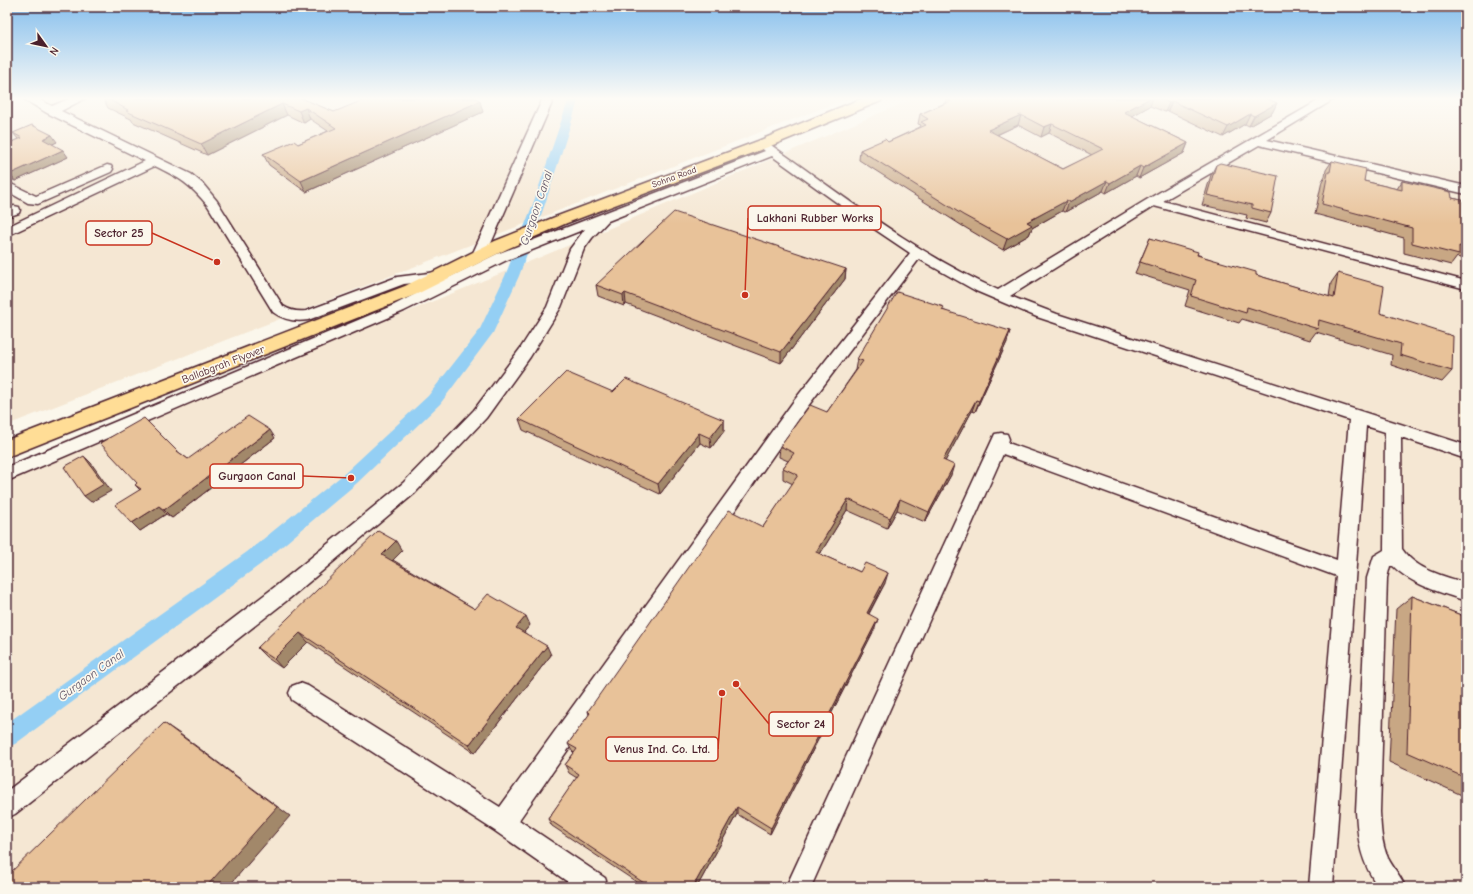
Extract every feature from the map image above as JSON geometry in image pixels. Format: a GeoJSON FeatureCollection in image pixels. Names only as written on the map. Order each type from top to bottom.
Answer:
{"type":"FeatureCollection","features":[{"type":"Feature","properties":{"kind":"main road","name":"Sohna Road"},"geometry":{"type":"LineString","coordinates":[[501,251],[561,220],[768,148],[786,140]]}},
{"type":"Feature","properties":{"kind":"main road","name":"Ballabgrah Flyover"},"geometry":{"type":"LineString","coordinates":[[7,449],[396,296],[442,280],[478,255],[501,251]]}},
{"type":"Feature","properties":{"kind":"street"},"geometry":{"type":"LineString","coordinates":[[110,140],[187,177],[199,187],[213,204],[278,309],[284,314],[298,317],[308,315],[402,280],[442,280]]}},
{"type":"Feature","properties":{"kind":"street"},"geometry":{"type":"LineString","coordinates":[[478,255],[530,140]]}},
{"type":"Feature","properties":{"kind":"street"},"geometry":{"type":"LineString","coordinates":[[998,296],[1152,202],[1258,141],[1466,190]]}},
{"type":"Feature","properties":{"kind":"street"},"geometry":{"type":"LineString","coordinates":[[7,474],[399,308],[442,280],[501,251],[556,236],[768,148],[917,253],[972,284],[998,296],[1052,317],[1466,452]]}},
{"type":"Feature","properties":{"kind":"street"},"geometry":{"type":"LineString","coordinates":[[9,229],[54,210],[155,162]]}},
{"type":"Feature","properties":{"kind":"street"},"geometry":{"type":"LineString","coordinates":[[7,186],[32,200],[38,200],[105,170],[119,179]]}},
{"type":"Feature","properties":{"kind":"street"},"geometry":{"type":"LineString","coordinates":[[38,200],[54,210]]}},
{"type":"Feature","properties":{"kind":"street"},"geometry":{"type":"LineString","coordinates":[[1152,202],[1466,285]]}},
{"type":"Feature","properties":{"kind":"street"},"geometry":{"type":"LineString","coordinates":[[7,806],[283,592],[409,488],[480,414],[525,353],[554,307],[577,249],[586,235],[604,217]]}},
{"type":"Feature","properties":{"kind":"street"},"geometry":{"type":"LineString","coordinates":[[503,823],[794,413],[917,253]]}},
{"type":"Feature","properties":{"kind":"street"},"geometry":{"type":"LineString","coordinates":[[1321,887],[1358,416]]}},
{"type":"Feature","properties":{"kind":"street"},"geometry":{"type":"LineString","coordinates":[[1393,427],[1393,550],[1403,565],[1416,573],[1466,592]]}},
{"type":"Feature","properties":{"kind":"street"},"geometry":{"type":"LineString","coordinates":[[798,887],[1000,442],[1345,571]]}},
{"type":"Feature","properties":{"kind":"street"},"geometry":{"type":"LineString","coordinates":[[1393,887],[1378,865],[1370,841],[1368,812],[1377,578],[1381,562],[1386,557],[1397,558]]}},
{"type":"Feature","properties":{"kind":"street"},"geometry":{"type":"LineString","coordinates":[[300,693],[503,823],[596,887]]}},
{"type":"Feature","properties":{"kind":"shaded area"},"geometry":{"type":"Polygon","coordinates":[[[7,140],[741,140],[7,425],[7,140]]]}},
{"type":"Feature","properties":{"kind":"shaded area"},"geometry":{"type":"Polygon","coordinates":[[[817,140],[1466,140],[1466,887],[7,887],[7,480],[278,365],[589,237],[817,140]]]}},
{"type":"Feature","properties":{"kind":"building"},"geometry":{"type":"Polygon","coordinates":[[[18,140],[44,140],[63,150],[10,174],[7,173],[7,144],[18,140]]]}},
{"type":"Feature","properties":{"kind":"building"},"geometry":{"type":"Polygon","coordinates":[[[191,140],[210,140],[201,144],[191,140]]]}},
{"type":"Feature","properties":{"kind":"building"},"geometry":{"type":"Polygon","coordinates":[[[308,140],[393,140],[301,181],[263,154],[294,141],[298,144],[308,140]]]}},
{"type":"Feature","properties":{"kind":"building"},"geometry":{"type":"Polygon","coordinates":[[[883,140],[888,142],[893,140],[1007,140],[1063,169],[1103,149],[1084,140],[1181,140],[1188,143],[1143,168],[1140,166],[1110,183],[1107,181],[1069,202],[1066,201],[1027,222],[1032,225],[1007,239],[963,215],[860,150],[883,140]]]}},
{"type":"Feature","properties":{"kind":"building"},"geometry":{"type":"Polygon","coordinates":[[[1332,161],[1366,169],[1364,181],[1402,190],[1402,181],[1451,192],[1452,198],[1466,201],[1466,248],[1459,246],[1459,255],[1412,243],[1412,228],[1322,204],[1328,172],[1330,172],[1332,161]]]}},
{"type":"Feature","properties":{"kind":"building"},"geometry":{"type":"Polygon","coordinates":[[[1220,163],[1278,176],[1271,213],[1252,208],[1252,205],[1207,195],[1216,165],[1220,163]]]}},
{"type":"Feature","properties":{"kind":"building"},"geometry":{"type":"Polygon","coordinates":[[[674,212],[846,269],[781,352],[625,293],[623,295],[596,285],[674,212]]]}},
{"type":"Feature","properties":{"kind":"building"},"geometry":{"type":"Polygon","coordinates":[[[1150,238],[1198,252],[1197,255],[1256,272],[1256,275],[1334,298],[1338,273],[1384,286],[1380,313],[1453,336],[1452,371],[1400,355],[1401,344],[1319,320],[1318,329],[1247,307],[1246,313],[1191,296],[1196,280],[1140,262],[1150,238]]]}},
{"type":"Feature","properties":{"kind":"building"},"geometry":{"type":"Polygon","coordinates":[[[897,292],[944,307],[942,310],[1010,331],[979,401],[976,400],[943,460],[954,465],[929,512],[900,499],[890,518],[848,499],[816,552],[860,572],[865,563],[888,573],[867,613],[878,619],[771,828],[737,807],[693,887],[650,887],[548,819],[579,774],[565,765],[577,749],[568,744],[590,713],[588,711],[729,510],[763,527],[798,475],[783,468],[794,453],[780,446],[810,405],[827,412],[863,361],[857,359],[897,292]]]}},
{"type":"Feature","properties":{"kind":"building"},"geometry":{"type":"Polygon","coordinates":[[[566,372],[613,392],[626,379],[724,420],[710,438],[699,433],[658,484],[519,419],[566,372]]]}},
{"type":"Feature","properties":{"kind":"building"},"geometry":{"type":"Polygon","coordinates":[[[248,416],[270,430],[164,510],[159,506],[132,523],[115,505],[141,489],[135,485],[137,483],[100,443],[144,418],[177,451],[188,459],[248,416]]]}},
{"type":"Feature","properties":{"kind":"building"},"geometry":{"type":"Polygon","coordinates":[[[84,456],[104,484],[84,496],[64,467],[84,456]]]}},
{"type":"Feature","properties":{"kind":"building"},"geometry":{"type":"Polygon","coordinates":[[[378,531],[396,541],[382,555],[475,609],[488,594],[526,616],[516,628],[547,646],[469,745],[300,633],[274,659],[257,648],[378,531]]]}},
{"type":"Feature","properties":{"kind":"building"},"geometry":{"type":"Polygon","coordinates":[[[1412,596],[1466,617],[1466,778],[1407,752],[1412,596]]]}},
{"type":"Feature","properties":{"kind":"building"},"geometry":{"type":"Polygon","coordinates":[[[164,723],[277,807],[206,887],[7,887],[7,876],[164,723]]]}},
{"type":"Feature","properties":{"kind":"waterway","name":"Gurgaon Canal"},"geometry":{"type":"LineString","coordinates":[[7,736],[254,558],[351,478],[434,400],[486,333],[512,276],[539,204],[560,140]]}},
{"type":"Feature","properties":{"kind":"place","name":"Sector 25"},"geometry":{"type":"Point","coordinates":[217,262]}},
{"type":"Feature","properties":{"kind":"place","name":"Lakhani Rubber Works"},"geometry":{"type":"Point","coordinates":[745,295]}},
{"type":"Feature","properties":{"kind":"place","name":"Gurgaon Canal"},"geometry":{"type":"Point","coordinates":[351,478]}},
{"type":"Feature","properties":{"kind":"place","name":"Sector 24"},"geometry":{"type":"Point","coordinates":[736,684]}},
{"type":"Feature","properties":{"kind":"place","name":"Venus Ind. Co. Ltd."},"geometry":{"type":"Point","coordinates":[722,693]}}]}
